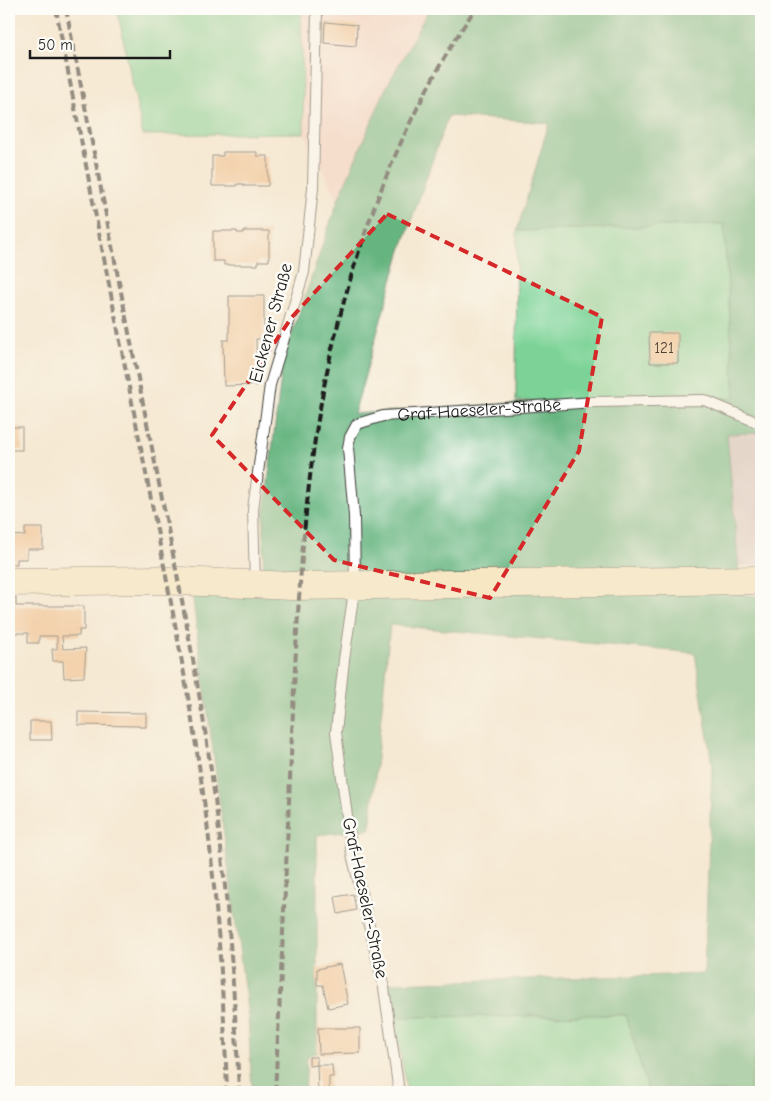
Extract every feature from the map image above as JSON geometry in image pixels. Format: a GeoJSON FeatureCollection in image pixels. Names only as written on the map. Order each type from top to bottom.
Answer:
{"type":"FeatureCollection","features":[{"type":"Feature","properties":{"kind":"street"},"geometry":{"type":"LineString","coordinates":[[9,582],[157,580],[255,584],[355,584],[761,580]]}},
{"type":"Feature","properties":{"kind":"lane","name":"Eickener Straße"},"geometry":{"type":"LineString","coordinates":[[255,584],[253,509],[270,385],[304,272],[305,263],[313,188],[317,9]]}},
{"type":"Feature","properties":{"kind":"lane","name":"Graf-Haeseler-Straße"},"geometry":{"type":"LineString","coordinates":[[399,1092],[384,988],[352,854],[336,732],[355,584],[354,516],[348,448],[350,437],[357,424],[383,416],[595,402],[704,400],[761,424]]}},
{"type":"Feature","properties":{"kind":"highlighted area"},"geometry":{"type":"Polygon","coordinates":[[[387,214],[602,317],[579,451],[490,598],[334,560],[212,435],[292,317],[387,214]]]}},
{"type":"Feature","properties":{"kind":"shaded area"},"geometry":{"type":"Polygon","coordinates":[[[301,9],[429,9],[385,90],[338,200],[304,133],[301,9]]]}},
{"type":"Feature","properties":{"kind":"shaded area"},"geometry":{"type":"Polygon","coordinates":[[[758,433],[761,435],[761,566],[739,566],[727,434],[758,433]]]}},
{"type":"Feature","properties":{"kind":"green space"},"geometry":{"type":"Polygon","coordinates":[[[117,9],[301,9],[304,133],[143,135],[117,9]]]}},
{"type":"Feature","properties":{"kind":"green space"},"geometry":{"type":"Polygon","coordinates":[[[429,9],[761,9],[761,435],[758,433],[727,434],[741,594],[761,597],[761,1039],[758,1038],[749,1092],[648,1090],[626,1015],[394,1017],[389,983],[704,974],[712,765],[695,653],[390,625],[370,829],[317,835],[317,1053],[307,1056],[305,1092],[252,1092],[248,1016],[192,593],[263,589],[264,516],[283,360],[338,200],[385,90],[429,9]],[[448,116],[400,253],[354,414],[565,400],[735,398],[724,224],[517,231],[549,123],[448,116]]]}},
{"type":"Feature","properties":{"kind":"green space"},"geometry":{"type":"Polygon","coordinates":[[[724,224],[735,398],[516,401],[517,231],[724,224]]]}},
{"type":"Feature","properties":{"kind":"green space"},"geometry":{"type":"Polygon","coordinates":[[[627,1015],[648,1090],[729,1092],[407,1092],[394,1017],[627,1015]]]}},
{"type":"Feature","properties":{"kind":"green space"},"geometry":{"type":"Polygon","coordinates":[[[758,1038],[761,1039],[761,1092],[749,1092],[758,1038]]]}},
{"type":"Feature","properties":{"kind":"building"},"geometry":{"type":"Polygon","coordinates":[[[325,22],[357,25],[356,46],[324,43],[325,22]]]}},
{"type":"Feature","properties":{"kind":"building"},"geometry":{"type":"Polygon","coordinates":[[[223,152],[257,152],[257,156],[268,156],[268,186],[244,186],[244,184],[237,184],[237,186],[212,186],[212,156],[223,156],[223,152]]]}},
{"type":"Feature","properties":{"kind":"building"},"geometry":{"type":"Polygon","coordinates":[[[213,231],[237,231],[237,233],[244,233],[244,231],[269,231],[269,261],[258,261],[258,265],[224,265],[224,261],[213,261],[213,231]]]}},
{"type":"Feature","properties":{"kind":"building"},"geometry":{"type":"Polygon","coordinates":[[[229,296],[264,296],[264,339],[256,339],[257,385],[224,386],[223,340],[229,340],[229,296]]]}},
{"type":"Feature","properties":{"kind":"building"},"geometry":{"type":"Polygon","coordinates":[[[649,333],[678,333],[678,363],[650,363],[649,333]]]}},
{"type":"Feature","properties":{"kind":"building"},"geometry":{"type":"Polygon","coordinates":[[[9,427],[22,427],[22,450],[9,450],[9,427]]]}},
{"type":"Feature","properties":{"kind":"building"},"geometry":{"type":"Polygon","coordinates":[[[25,528],[43,528],[43,549],[27,549],[27,559],[17,559],[17,564],[9,564],[9,535],[25,536],[25,528]]]}},
{"type":"Feature","properties":{"kind":"building"},"geometry":{"type":"Polygon","coordinates":[[[9,598],[16,598],[16,606],[84,606],[84,630],[79,630],[79,636],[62,636],[63,649],[86,648],[84,677],[64,678],[63,661],[53,661],[52,649],[57,649],[57,636],[39,636],[39,643],[28,643],[28,633],[9,633],[9,598]]]}},
{"type":"Feature","properties":{"kind":"building"},"geometry":{"type":"Polygon","coordinates":[[[78,712],[146,713],[146,727],[78,725],[78,712]]]}},
{"type":"Feature","properties":{"kind":"building"},"geometry":{"type":"Polygon","coordinates":[[[30,721],[51,721],[52,740],[30,740],[30,721]]]}},
{"type":"Feature","properties":{"kind":"building"},"geometry":{"type":"Polygon","coordinates":[[[353,894],[356,910],[338,914],[335,897],[353,894]]]}},
{"type":"Feature","properties":{"kind":"building"},"geometry":{"type":"Polygon","coordinates":[[[340,964],[348,1004],[328,1008],[323,985],[317,985],[317,969],[340,964]]]}},
{"type":"Feature","properties":{"kind":"building"},"geometry":{"type":"Polygon","coordinates":[[[318,1028],[360,1028],[360,1053],[319,1054],[318,1028]]]}},
{"type":"Feature","properties":{"kind":"building"},"geometry":{"type":"Polygon","coordinates":[[[309,1057],[317,1057],[317,1065],[309,1066],[309,1057]]]}},
{"type":"Feature","properties":{"kind":"building"},"geometry":{"type":"Polygon","coordinates":[[[317,1065],[332,1065],[333,1077],[329,1077],[329,1092],[318,1092],[317,1065]]]}},
{"type":"Feature","properties":{"kind":"railway"},"geometry":{"type":"LineString","coordinates":[[56,9],[168,588],[201,776],[217,923],[227,1092]]}},
{"type":"Feature","properties":{"kind":"railway"},"geometry":{"type":"LineString","coordinates":[[66,9],[180,591],[205,730],[225,890],[239,1092]]}},
{"type":"Feature","properties":{"kind":"railway"},"geometry":{"type":"LineString","coordinates":[[275,1092],[300,591],[311,467],[327,371],[355,262],[395,156],[419,105],[475,9]]}}]}
